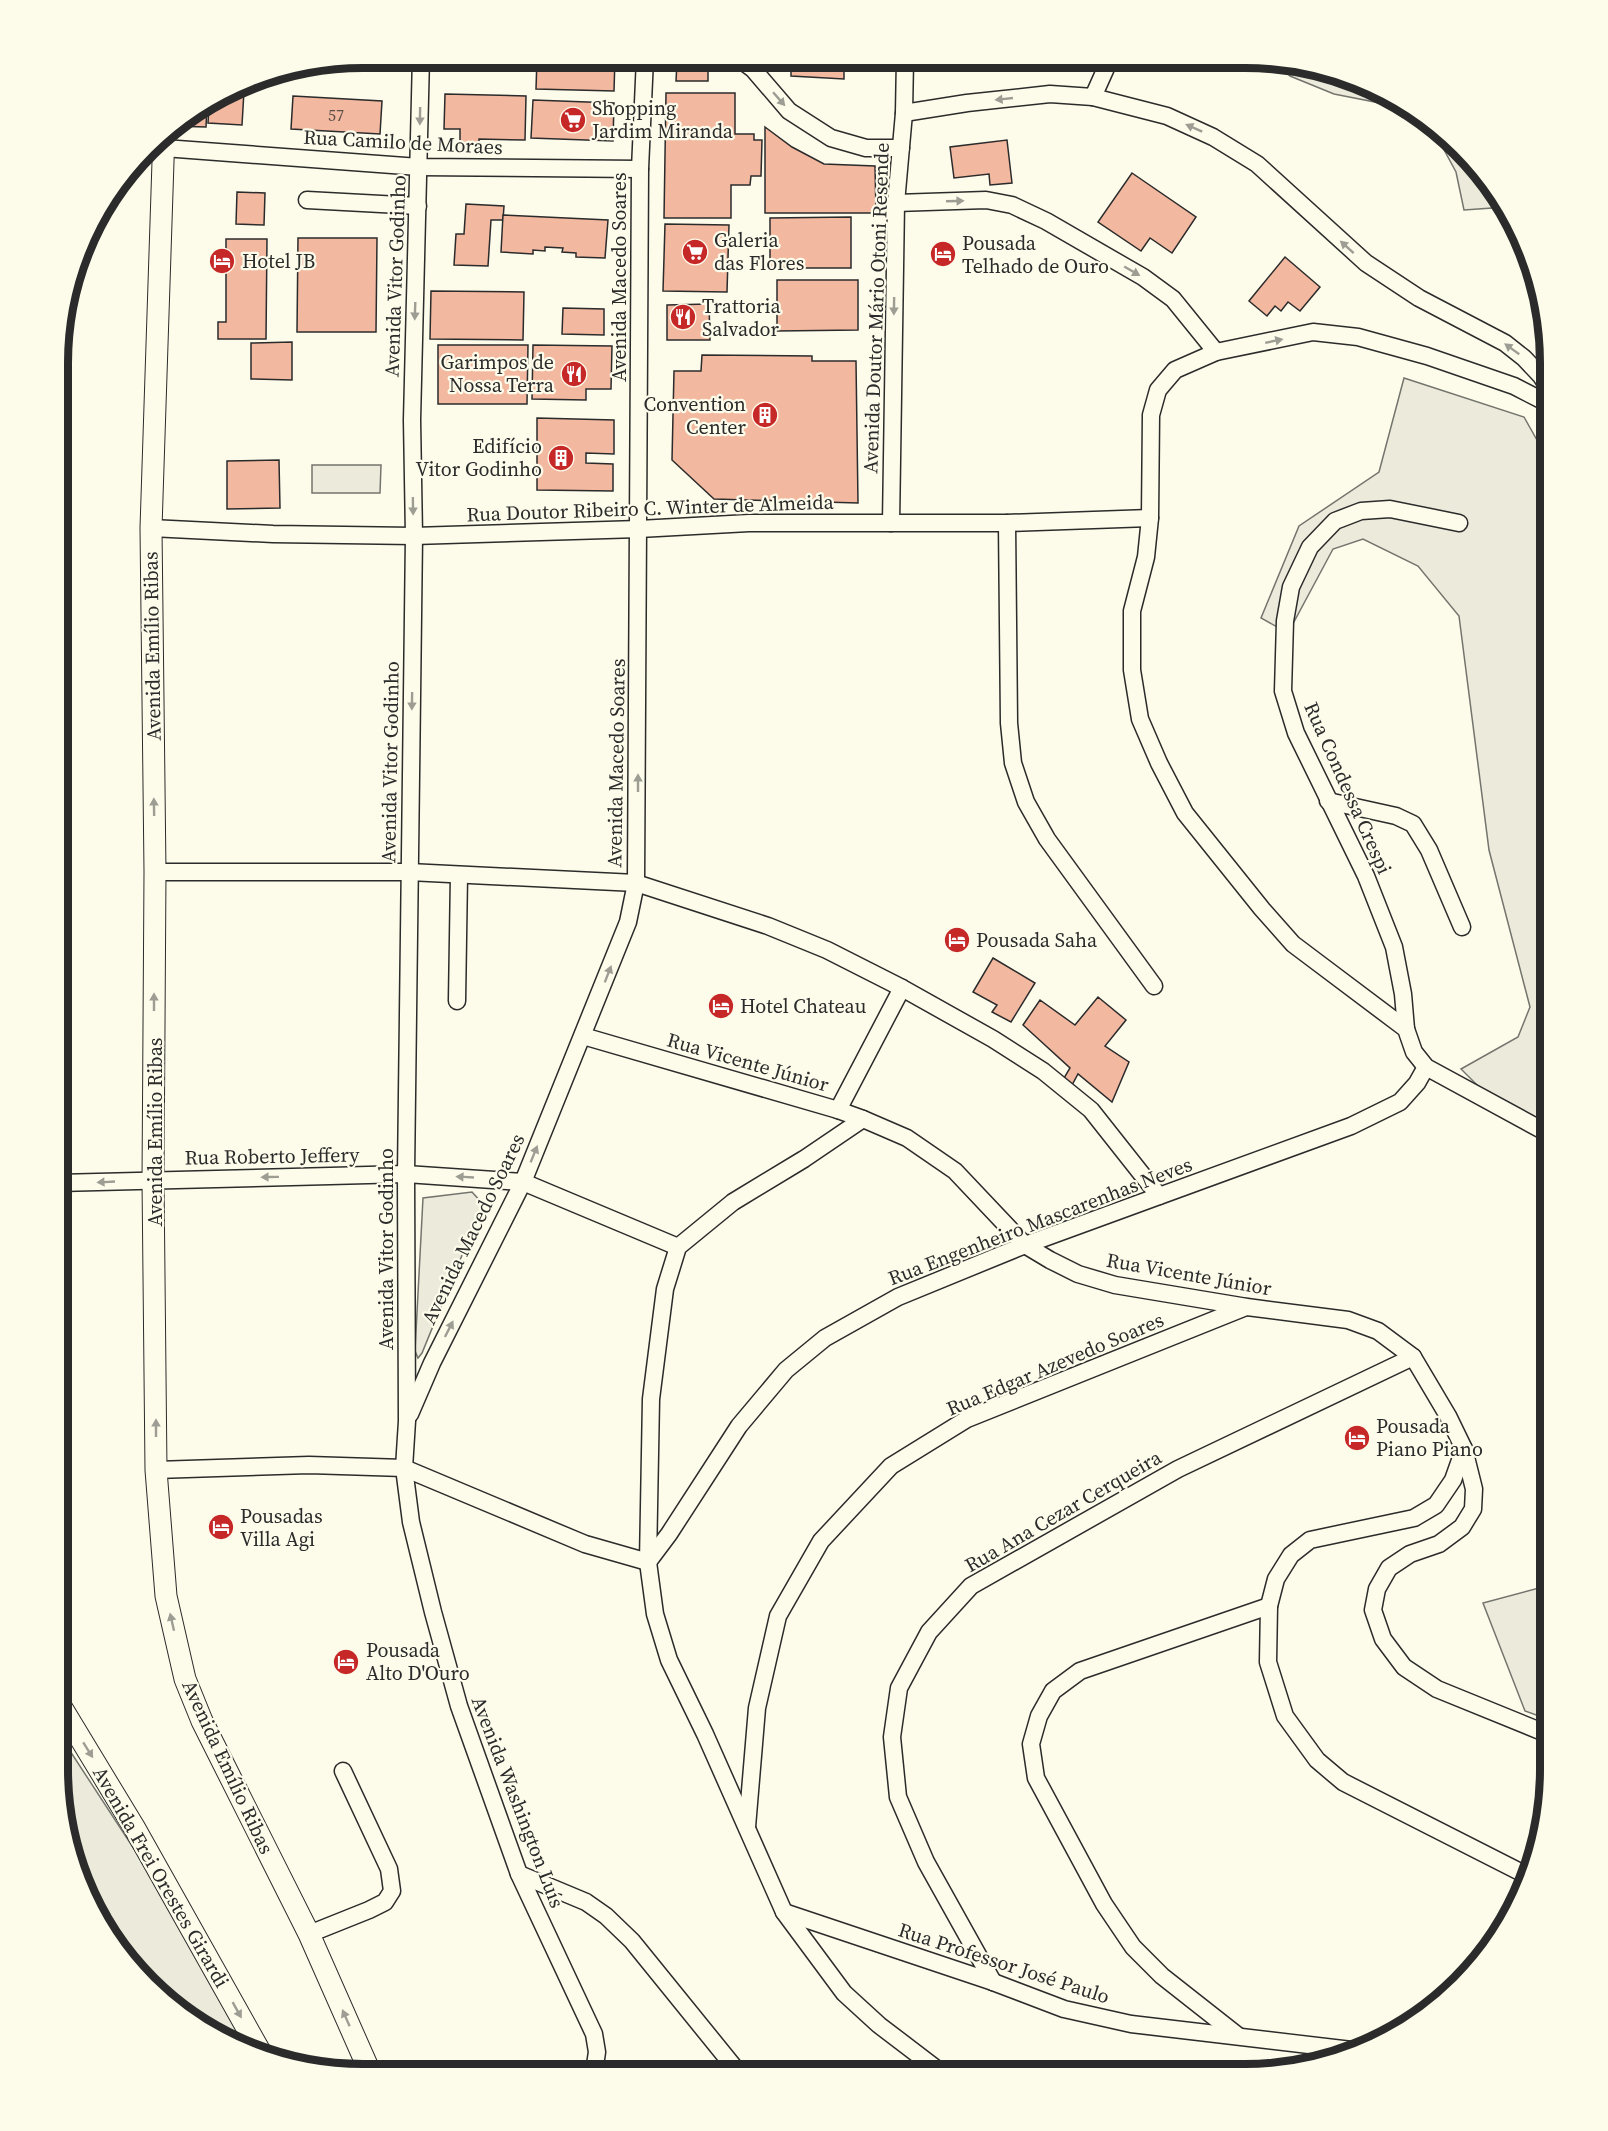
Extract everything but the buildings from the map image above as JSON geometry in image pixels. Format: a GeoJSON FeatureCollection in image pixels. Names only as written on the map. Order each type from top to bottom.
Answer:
{"type":"FeatureCollection","features":[{"type":"Feature","properties":{"kind":"street","name":"Avenida Vitor Godinho"},"geometry":{"type":"LineString","coordinates":[[405,1468],[407,1421],[406,1174],[414,536],[412,420],[421,68]]}},
{"type":"Feature","properties":{"kind":"street","name":"Avenida Macedo Soares"},"geometry":{"type":"LineString","coordinates":[[407,1421],[432,1363],[523,1182],[628,922],[636,883],[640,169],[645,68]]}},
{"type":"Feature","properties":{"kind":"street"},"geometry":{"type":"LineString","coordinates":[[752,68],[789,111],[831,138],[866,148],[901,148]]}},
{"type":"Feature","properties":{"kind":"street","name":"Avenida Doutor Mário Otoni Resende"},"geometry":{"type":"LineString","coordinates":[[891,523],[896,203],[904,114],[905,68]]}},
{"type":"Feature","properties":{"kind":"street"},"geometry":{"type":"LineString","coordinates":[[1093,97],[1106,68]]}},
{"type":"Feature","properties":{"kind":"street"},"geometry":{"type":"LineString","coordinates":[[904,114],[967,103],[1050,93],[1093,97],[1167,116],[1213,137],[1257,164],[1366,264],[1419,298],[1505,344],[1524,358],[1540,375]]}},
{"type":"Feature","properties":{"kind":"street","name":"Rua Camilo de Moraes"},"geometry":{"type":"LineString","coordinates":[[167,142],[419,167],[640,169]]}},
{"type":"Feature","properties":{"kind":"street","name":"Avenida Emílio Ribas"},"geometry":{"type":"LineString","coordinates":[[160,149],[151,528],[155,872],[153,1180],[156,1470],[166,1596],[185,1679],[202,1721],[309,1934],[366,2064]]}},
{"type":"Feature","properties":{"kind":"street"},"geometry":{"type":"LineString","coordinates":[[306,200],[418,206]]}},
{"type":"Feature","properties":{"kind":"street"},"geometry":{"type":"LineString","coordinates":[[896,203],[986,200],[1012,205],[1046,220],[1143,277],[1173,299],[1216,352]]}},
{"type":"Feature","properties":{"kind":"street"},"geometry":{"type":"LineString","coordinates":[[1540,399],[1514,386],[1427,356],[1358,337],[1313,332],[1216,352],[1175,370],[1158,390],[1151,415],[1150,518],[1146,557],[1132,611],[1132,670],[1140,719],[1158,763],[1185,813],[1293,944],[1406,1029],[1414,1052],[1426,1067],[1540,1129]]}},
{"type":"Feature","properties":{"kind":"street","name":"Rua Condessa Crespi"},"geometry":{"type":"LineString","coordinates":[[1406,1029],[1403,994],[1394,947],[1366,876],[1296,733],[1283,691],[1285,621],[1291,587],[1310,547],[1335,521],[1361,511],[1390,509],[1460,524]]}},
{"type":"Feature","properties":{"kind":"street","name":"Rua Doutor Ribeiro C. Winter de Almeida"},"geometry":{"type":"LineString","coordinates":[[151,528],[273,534],[414,536],[749,523],[1007,523],[1150,518]]}},
{"type":"Feature","properties":{"kind":"street"},"geometry":{"type":"LineString","coordinates":[[1007,523],[1009,723],[1013,763],[1026,802],[1047,838],[1154,986]]}},
{"type":"Feature","properties":{"kind":"street"},"geometry":{"type":"LineString","coordinates":[[1328,801],[1396,816],[1413,824],[1428,850],[1462,927]]}},
{"type":"Feature","properties":{"kind":"street"},"geometry":{"type":"LineString","coordinates":[[155,872],[410,872],[636,883],[768,926],[827,950],[902,987],[993,1039],[1043,1071],[1091,1110],[1159,1196]]}},
{"type":"Feature","properties":{"kind":"street"},"geometry":{"type":"LineString","coordinates":[[457,1000],[459,875]]}},
{"type":"Feature","properties":{"kind":"street"},"geometry":{"type":"LineString","coordinates":[[838,1110],[902,987]]}},
{"type":"Feature","properties":{"kind":"street","name":"Rua Vicente Júnior"},"geometry":{"type":"LineString","coordinates":[[583,1036],[838,1110],[907,1138],[955,1171],[1025,1245],[1078,1274],[1115,1285],[1247,1307],[1348,1320],[1378,1331],[1413,1357],[1448,1416],[1464,1449],[1474,1489],[1473,1509],[1462,1527],[1439,1544],[1410,1554],[1389,1568],[1377,1588],[1373,1610],[1383,1639],[1404,1667],[1437,1689],[1540,1731]]}},
{"type":"Feature","properties":{"kind":"street","name":"Rua Engenheiro Mascarenhas Neves"},"geometry":{"type":"LineString","coordinates":[[648,1562],[669,1534],[739,1426],[786,1370],[825,1338],[898,1297],[1025,1245],[1351,1126],[1400,1102],[1417,1083],[1426,1067]]}},
{"type":"Feature","properties":{"kind":"street"},"geometry":{"type":"LineString","coordinates":[[863,1119],[804,1159],[733,1202],[678,1246],[665,1289],[651,1399],[648,1562],[656,1614],[669,1660],[705,1734],[784,1912],[844,1993],[879,2025],[930,2064]]}},
{"type":"Feature","properties":{"kind":"street","name":"Rua Roberto Jeffery"},"geometry":{"type":"LineString","coordinates":[[68,1183],[406,1174],[523,1182],[678,1246]]}},
{"type":"Feature","properties":{"kind":"street","name":"Rua Edgar Azevedo Soares"},"geometry":{"type":"LineString","coordinates":[[747,1828],[757,1708],[778,1616],[821,1541],[891,1466],[968,1419],[1247,1307]]}},
{"type":"Feature","properties":{"kind":"street"},"geometry":{"type":"LineString","coordinates":[[407,1355],[422,1364],[432,1363]]}},
{"type":"Feature","properties":{"kind":"street","name":"Rua Ana Cezar Cerqueira"},"geometry":{"type":"LineString","coordinates":[[993,1982],[926,1862],[898,1797],[892,1737],[899,1688],[929,1632],[971,1586],[1178,1469],[1413,1357]]}},
{"type":"Feature","properties":{"kind":"street"},"geometry":{"type":"LineString","coordinates":[[1464,1449],[1453,1479],[1436,1505],[1413,1518],[1310,1540],[1292,1555],[1276,1579],[1269,1606],[1268,1662],[1285,1716],[1317,1760],[1343,1782],[1522,1873]]}},
{"type":"Feature","properties":{"kind":"street"},"geometry":{"type":"LineString","coordinates":[[156,1470],[309,1465],[405,1468],[585,1544],[648,1562]]}},
{"type":"Feature","properties":{"kind":"street","name":"Avenida Washington Luís"},"geometry":{"type":"LineString","coordinates":[[405,1468],[411,1522],[456,1696],[519,1874],[594,2034],[597,2052],[595,2064]]}},
{"type":"Feature","properties":{"kind":"street"},"geometry":{"type":"LineString","coordinates":[[1237,2035],[1162,1976],[1133,1947],[1104,1904],[1035,1778],[1031,1744],[1039,1716],[1053,1691],[1080,1671],[1269,1606]]}},
{"type":"Feature","properties":{"kind":"street","name":"Avenida Frei Orestes Girardi"},"geometry":{"type":"LineString","coordinates":[[68,1719],[134,1827],[256,2044]]}},
{"type":"Feature","properties":{"kind":"street"},"geometry":{"type":"LineString","coordinates":[[309,1934],[385,1902],[392,1891],[389,1869],[343,1771]]}},
{"type":"Feature","properties":{"kind":"street"},"geometry":{"type":"LineString","coordinates":[[519,1874],[586,1902],[606,1916],[632,1941],[732,2064]]}},
{"type":"Feature","properties":{"kind":"street","name":"Rua Professor José Paulo"},"geometry":{"type":"LineString","coordinates":[[784,1912],[993,1982],[1064,2009],[1131,2024],[1342,2048]]}},
{"type":"Feature","properties":{"kind":"shaded area"},"geometry":{"type":"Polygon","coordinates":[[[1284,70],[1341,83],[1389,105],[1334,94],[1290,76],[1284,70]]]}},
{"type":"Feature","properties":{"kind":"shaded area"},"geometry":{"type":"Polygon","coordinates":[[[1439,140],[1480,183],[1497,208],[1464,210],[1456,172],[1439,140]]]}},
{"type":"Feature","properties":{"kind":"shaded area"},"geometry":{"type":"Polygon","coordinates":[[[1404,378],[1524,417],[1540,445],[1540,1121],[1484,1092],[1461,1069],[1518,1037],[1530,1007],[1489,850],[1459,616],[1418,566],[1363,539],[1333,549],[1288,633],[1261,618],[1299,526],[1379,472],[1404,378]]]}},
{"type":"Feature","properties":{"kind":"shaded area"},"geometry":{"type":"Polygon","coordinates":[[[312,465],[381,465],[380,493],[312,493],[312,465]]]}},
{"type":"Feature","properties":{"kind":"shaded area"},"geometry":{"type":"Polygon","coordinates":[[[472,1192],[483,1204],[418,1358],[415,1351],[423,1198],[472,1192]]]}},
{"type":"Feature","properties":{"kind":"shaded area"},"geometry":{"type":"Polygon","coordinates":[[[1540,1588],[1540,1716],[1525,1711],[1483,1603],[1540,1588]]]}},
{"type":"Feature","properties":{"kind":"shaded area"},"geometry":{"type":"Polygon","coordinates":[[[68,1748],[215,1973],[252,2042],[215,2024],[183,2003],[154,1977],[117,1933],[98,1899],[83,1864],[70,1807],[68,1748]]]}},
{"type":"Feature","properties":{"kind":"place","name":"Shopping Jardim Miranda"},"geometry":{"type":"Point","coordinates":[573,120]}},
{"type":"Feature","properties":{"kind":"place","name":"Galeria das Flores"},"geometry":{"type":"Point","coordinates":[695,252]}},
{"type":"Feature","properties":{"kind":"place","name":"Pousada Telhado de Ouro"},"geometry":{"type":"Point","coordinates":[943,254]}},
{"type":"Feature","properties":{"kind":"place","name":"Hotel JB"},"geometry":{"type":"Point","coordinates":[222,261]}},
{"type":"Feature","properties":{"kind":"place","name":"Trattoria Salvador"},"geometry":{"type":"Point","coordinates":[683,317]}},
{"type":"Feature","properties":{"kind":"place","name":"Garimpos de Nossa Terra"},"geometry":{"type":"Point","coordinates":[574,374]}},
{"type":"Feature","properties":{"kind":"place","name":"Convention Center"},"geometry":{"type":"Point","coordinates":[765,415]}},
{"type":"Feature","properties":{"kind":"place","name":"Edifício Vitor Godinho"},"geometry":{"type":"Point","coordinates":[561,458]}},
{"type":"Feature","properties":{"kind":"place","name":"Pousada Saha"},"geometry":{"type":"Point","coordinates":[957,940]}},
{"type":"Feature","properties":{"kind":"place","name":"Hotel Chateau"},"geometry":{"type":"Point","coordinates":[721,1006]}},
{"type":"Feature","properties":{"kind":"place","name":"Pousada Piano Piano"},"geometry":{"type":"Point","coordinates":[1357,1438]}},
{"type":"Feature","properties":{"kind":"place","name":"Pousadas Villa Agi"},"geometry":{"type":"Point","coordinates":[221,1527]}},
{"type":"Feature","properties":{"kind":"place","name":"Pousada Alto D'Ouro"},"geometry":{"type":"Point","coordinates":[346,1662]}}]}
